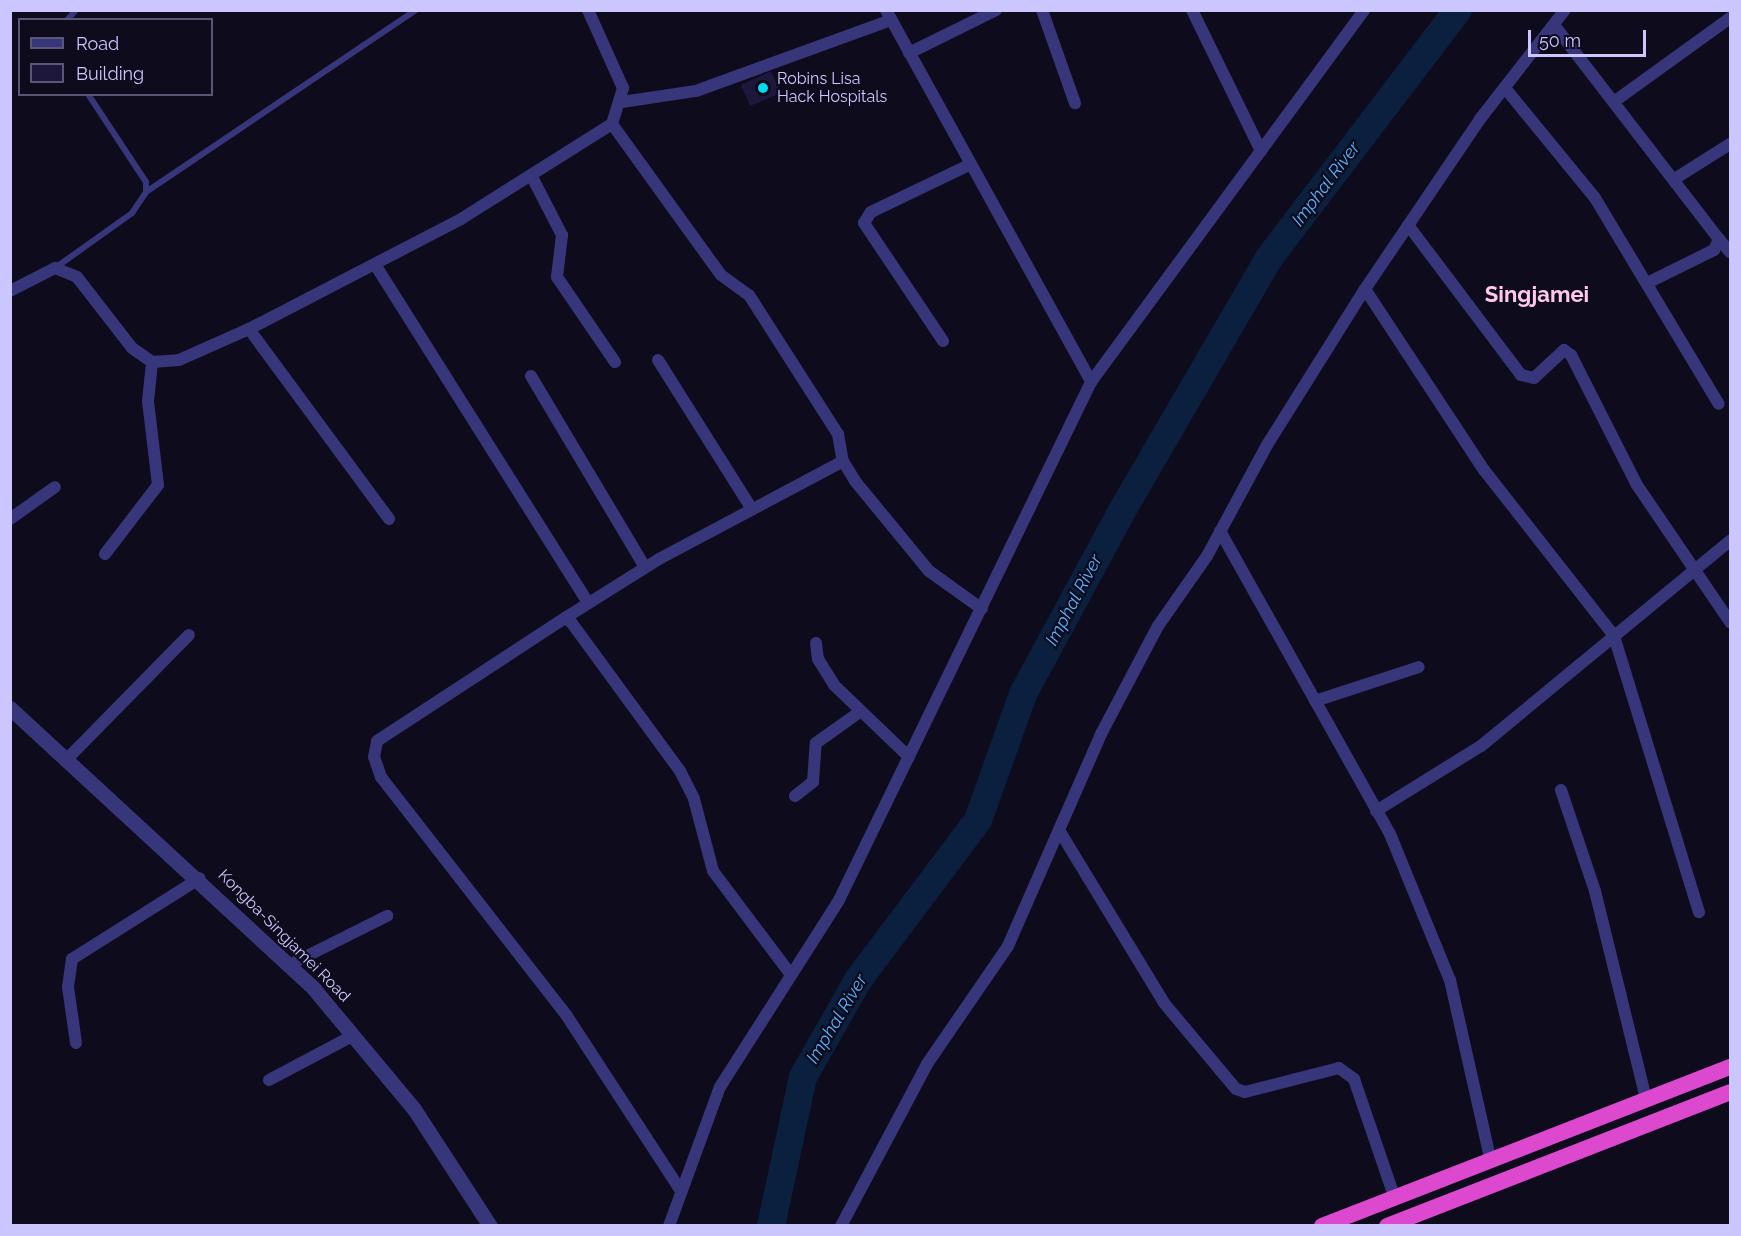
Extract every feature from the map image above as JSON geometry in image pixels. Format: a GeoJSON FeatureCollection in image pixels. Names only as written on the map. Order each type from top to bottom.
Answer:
{"type":"FeatureCollection","features":[{"type":"Feature","properties":{"kind":"highway"},"geometry":{"type":"LineString","coordinates":[[1322,1226],[1490,1158],[1731,1067]]}},
{"type":"Feature","properties":{"kind":"highway"},"geometry":{"type":"LineString","coordinates":[[1387,1226],[1731,1092]]}},
{"type":"Feature","properties":{"kind":"street"},"geometry":{"type":"LineString","coordinates":[[10,291],[55,268],[90,287],[132,348],[152,362],[179,360],[249,329],[376,266],[531,175],[612,124],[622,102],[619,72],[588,10]]}},
{"type":"Feature","properties":{"kind":"street"},"geometry":{"type":"LineString","coordinates":[[909,53],[996,10]]}},
{"type":"Feature","properties":{"kind":"street"},"geometry":{"type":"LineString","coordinates":[[1042,10],[1075,103]]}},
{"type":"Feature","properties":{"kind":"street"},"geometry":{"type":"LineString","coordinates":[[1192,10],[1261,151]]}},
{"type":"Feature","properties":{"kind":"street"},"geometry":{"type":"LineString","coordinates":[[669,1226],[720,1086],[839,900],[1091,382],[1364,10]]}},
{"type":"Feature","properties":{"kind":"street"},"geometry":{"type":"LineString","coordinates":[[841,1226],[927,1064],[1008,946],[1059,830],[1153,636],[1220,531],[1365,289],[1505,88],[1565,10]]}},
{"type":"Feature","properties":{"kind":"street"},"geometry":{"type":"LineString","coordinates":[[622,102],[696,91],[888,15],[1091,382]]}},
{"type":"Feature","properties":{"kind":"street"},"geometry":{"type":"LineString","coordinates":[[1615,100],[1731,18]]}},
{"type":"Feature","properties":{"kind":"street"},"geometry":{"type":"LineString","coordinates":[[1554,25],[1676,178],[1719,239],[1731,252]]}},
{"type":"Feature","properties":{"kind":"street"},"geometry":{"type":"LineString","coordinates":[[1505,88],[1595,198],[1649,282],[1719,404]]}},
{"type":"Feature","properties":{"kind":"street"},"geometry":{"type":"LineString","coordinates":[[612,124],[721,275],[749,295],[838,434],[843,461],[929,571],[982,609]]}},
{"type":"Feature","properties":{"kind":"street"},"geometry":{"type":"LineString","coordinates":[[1676,178],[1731,144]]}},
{"type":"Feature","properties":{"kind":"street"},"geometry":{"type":"LineString","coordinates":[[943,341],[864,223],[871,212],[969,165]]}},
{"type":"Feature","properties":{"kind":"street"},"geometry":{"type":"LineString","coordinates":[[531,175],[562,235],[556,277],[615,362]]}},
{"type":"Feature","properties":{"kind":"street"},"geometry":{"type":"LineString","coordinates":[[1408,225],[1521,375],[1534,378],[1559,353],[1571,355],[1637,485],[1731,622]]}},
{"type":"Feature","properties":{"kind":"street"},"geometry":{"type":"LineString","coordinates":[[1649,282],[1714,250],[1719,239]]}},
{"type":"Feature","properties":{"kind":"street"},"geometry":{"type":"LineString","coordinates":[[376,266],[588,603]]}},
{"type":"Feature","properties":{"kind":"street"},"geometry":{"type":"LineString","coordinates":[[1365,289],[1484,470],[1614,636],[1699,912]]}},
{"type":"Feature","properties":{"kind":"street"},"geometry":{"type":"LineString","coordinates":[[249,329],[389,519]]}},
{"type":"Feature","properties":{"kind":"street"},"geometry":{"type":"LineString","coordinates":[[657,360],[752,509]]}},
{"type":"Feature","properties":{"kind":"street"},"geometry":{"type":"LineString","coordinates":[[105,554],[158,485],[148,401],[152,362]]}},
{"type":"Feature","properties":{"kind":"street"},"geometry":{"type":"LineString","coordinates":[[531,376],[645,567]]}},
{"type":"Feature","properties":{"kind":"street"},"geometry":{"type":"LineString","coordinates":[[681,1191],[567,1016],[439,855],[381,777],[374,757],[383,737],[645,567],[843,461]]}},
{"type":"Feature","properties":{"kind":"street"},"geometry":{"type":"LineString","coordinates":[[10,519],[55,487]]}},
{"type":"Feature","properties":{"kind":"street"},"geometry":{"type":"LineString","coordinates":[[1220,531],[1376,811],[1444,960],[1490,1158]]}},
{"type":"Feature","properties":{"kind":"street"},"geometry":{"type":"LineString","coordinates":[[1376,811],[1481,746],[1731,541]]}},
{"type":"Feature","properties":{"kind":"street"},"geometry":{"type":"LineString","coordinates":[[565,618],[580,630],[680,771],[694,800],[713,871],[791,975]]}},
{"type":"Feature","properties":{"kind":"street"},"geometry":{"type":"LineString","coordinates":[[69,757],[189,635]]}},
{"type":"Feature","properties":{"kind":"street"},"geometry":{"type":"LineString","coordinates":[[816,643],[824,673],[909,756]]}},
{"type":"Feature","properties":{"kind":"street"},"geometry":{"type":"LineString","coordinates":[[1315,701],[1419,667]]}},
{"type":"Feature","properties":{"kind":"street"},"geometry":{"type":"LineString","coordinates":[[795,796],[813,782],[816,743],[861,711]]}},
{"type":"Feature","properties":{"kind":"street","name":"Kongba-Singjamei Road"},"geometry":{"type":"LineString","coordinates":[[13,715],[69,757],[200,878],[289,965],[354,1035],[414,1109],[490,1226]]}},
{"type":"Feature","properties":{"kind":"street"},"geometry":{"type":"LineString","coordinates":[[1561,790],[1595,891],[1646,1099]]}},
{"type":"Feature","properties":{"kind":"street"},"geometry":{"type":"LineString","coordinates":[[1059,830],[1164,1004],[1236,1089],[1245,1092],[1339,1068],[1354,1079],[1394,1196]]}},
{"type":"Feature","properties":{"kind":"street"},"geometry":{"type":"LineString","coordinates":[[76,1043],[68,987],[72,959],[200,878]]}},
{"type":"Feature","properties":{"kind":"street"},"geometry":{"type":"LineString","coordinates":[[289,965],[387,916]]}},
{"type":"Feature","properties":{"kind":"street"},"geometry":{"type":"LineString","coordinates":[[269,1080],[354,1035]]}},
{"type":"Feature","properties":{"kind":"lane"},"geometry":{"type":"LineString","coordinates":[[55,268],[132,213],[146,192],[416,10]]}},
{"type":"Feature","properties":{"kind":"lane"},"geometry":{"type":"LineString","coordinates":[[89,96],[146,182],[146,192]]}},
{"type":"Feature","properties":{"kind":"building"},"geometry":{"type":"Polygon","coordinates":[[[771,71],[781,93],[750,106],[741,85],[771,71]]]}},
{"type":"Feature","properties":{"kind":"waterway","name":"Imphal River"},"geometry":{"type":"LineString","coordinates":[[771,1226],[803,1077],[858,980],[978,820],[1023,694],[1123,509],[1269,258],[1458,10]]}},
{"type":"Feature","properties":{"kind":"place","name":"Robins Lisa Hack Hospitals"},"geometry":{"type":"Point","coordinates":[763,88]}},
{"type":"Feature","properties":{"kind":"district","name":"Singjamei"},"geometry":{"type":"Point","coordinates":[1537,295]}}]}
